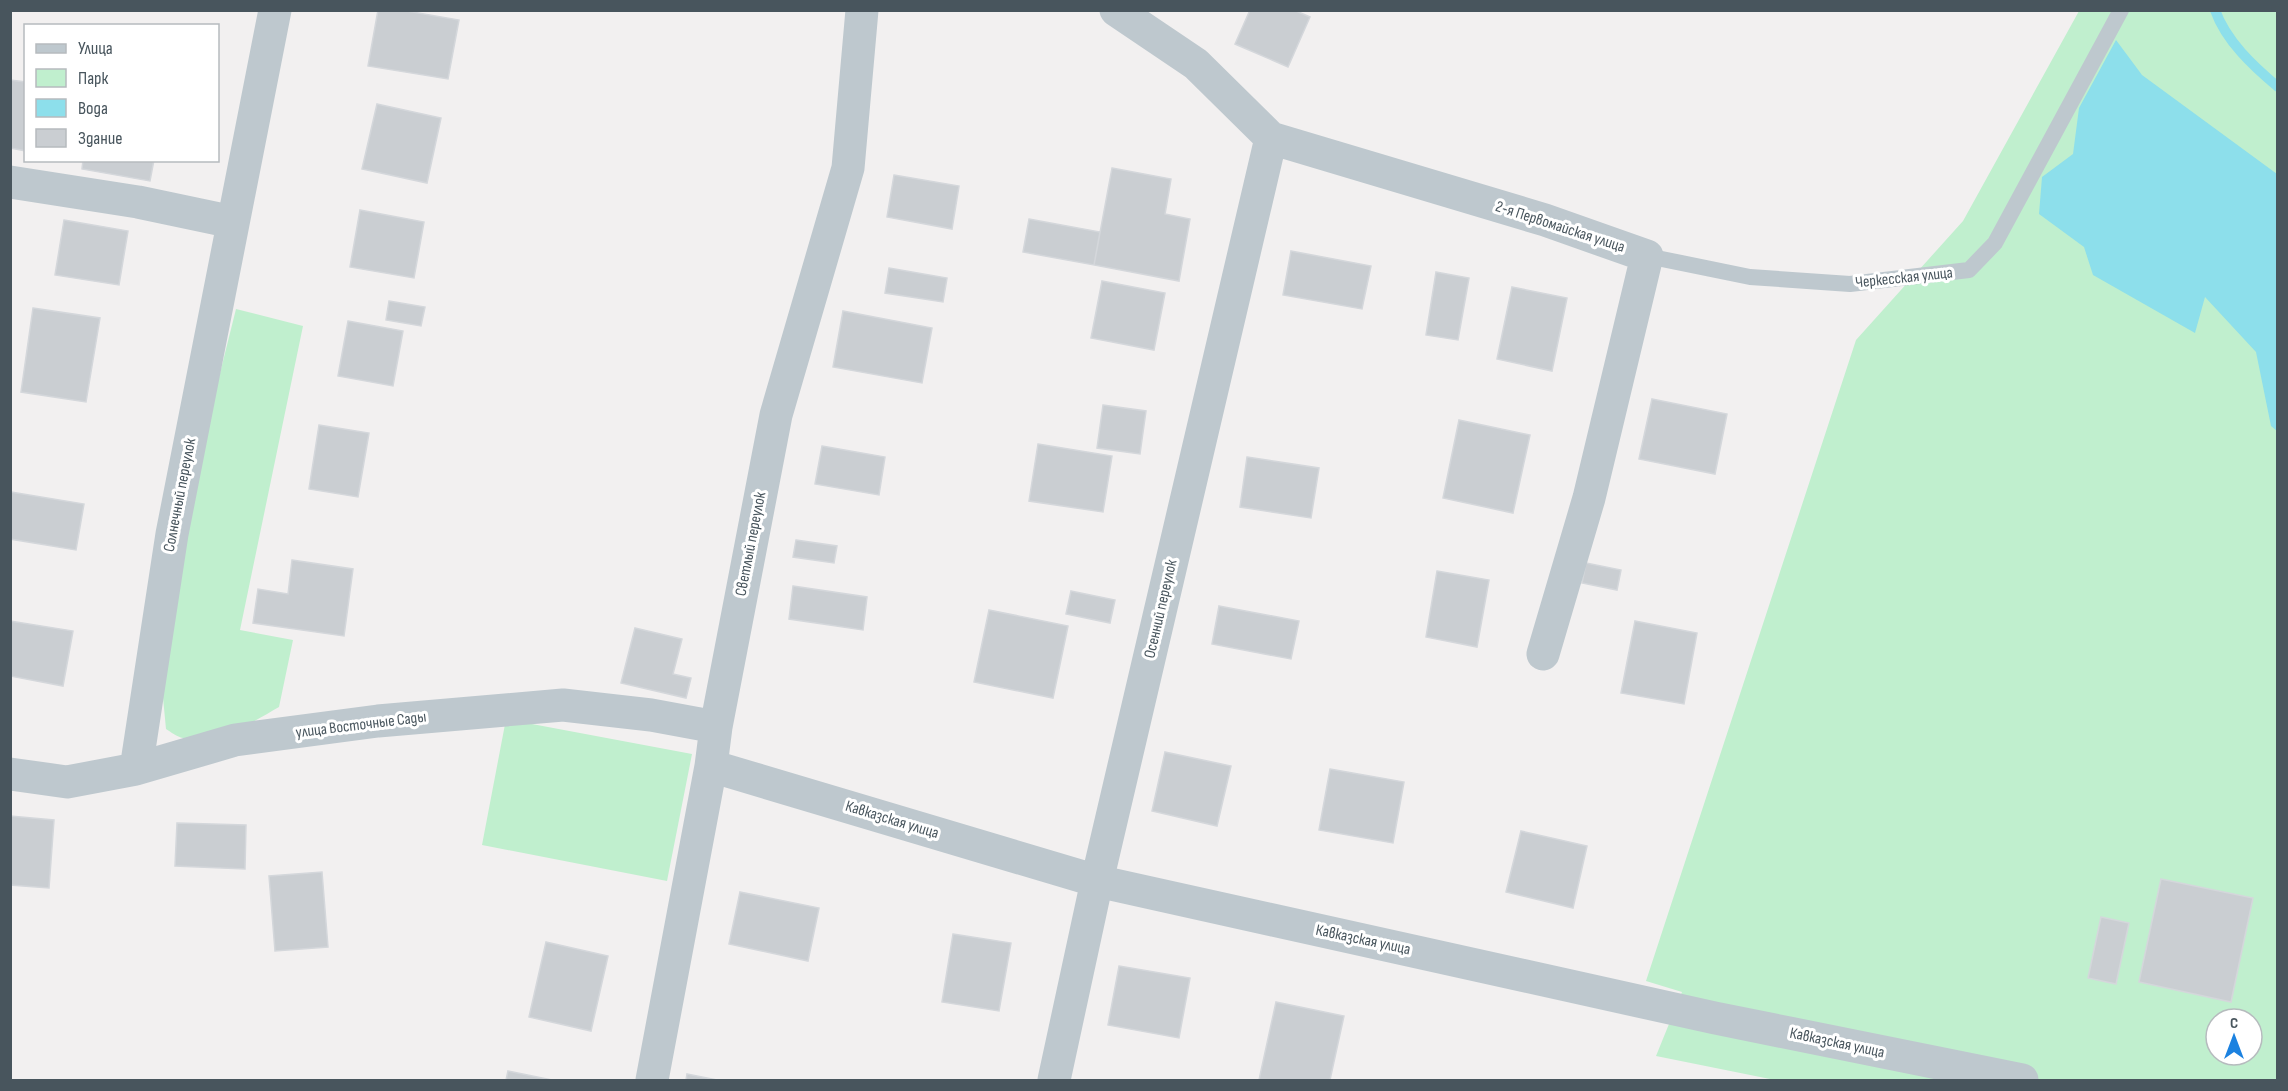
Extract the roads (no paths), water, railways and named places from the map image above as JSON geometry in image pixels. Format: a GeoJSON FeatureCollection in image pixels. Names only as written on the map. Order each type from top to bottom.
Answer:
{"type":"FeatureCollection","features":[{"type":"Feature","properties":{"kind":"street","name":"Солнечный переулок"},"geometry":{"type":"LineString","coordinates":[[136,769],[172,534],[275,10]]}},
{"type":"Feature","properties":{"kind":"street","name":"Светлый переулок"},"geometry":{"type":"LineString","coordinates":[[652,1080],[776,415],[848,168],[862,10]]}},
{"type":"Feature","properties":{"kind":"street","name":"2-я Первомайская улица"},"geometry":{"type":"LineString","coordinates":[[1116,10],[1196,64],[1271,138],[1545,220],[1647,256],[1589,498],[1543,654]]}},
{"type":"Feature","properties":{"kind":"street","name":"Осенний переулок"},"geometry":{"type":"LineString","coordinates":[[1054,1080],[1097,881],[1271,138]]}},
{"type":"Feature","properties":{"kind":"street"},"geometry":{"type":"LineString","coordinates":[[10,182],[138,202],[233,222]]}},
{"type":"Feature","properties":{"kind":"street","name":"улица Восточные Сады"},"geometry":{"type":"LineString","coordinates":[[10,774],[67,782],[136,769],[235,740],[378,721],[563,705],[651,714],[716,727]]}},
{"type":"Feature","properties":{"kind":"street","name":"Кавказcкая улица"},"geometry":{"type":"LineString","coordinates":[[711,766],[1097,881],[1714,1018],[2022,1080]]}},
{"type":"Feature","properties":{"kind":"lane","name":"Черкесская улица"},"geometry":{"type":"LineString","coordinates":[[1647,256],[1750,277],[1850,284],[1969,270],[1995,243],[2121,10]]}},
{"type":"Feature","properties":{"kind":"water"},"geometry":{"type":"Polygon","coordinates":[[[2116,40],[2142,75],[2277,174],[2277,431],[2271,426],[2256,352],[2205,297],[2195,333],[2093,275],[2084,247],[2039,214],[2042,177],[2073,154],[2079,108],[2116,40]]]}},
{"type":"Feature","properties":{"kind":"waterway"},"geometry":{"type":"LineString","coordinates":[[2215,10],[2233,42],[2250,62],[2278,87]]}}]}
